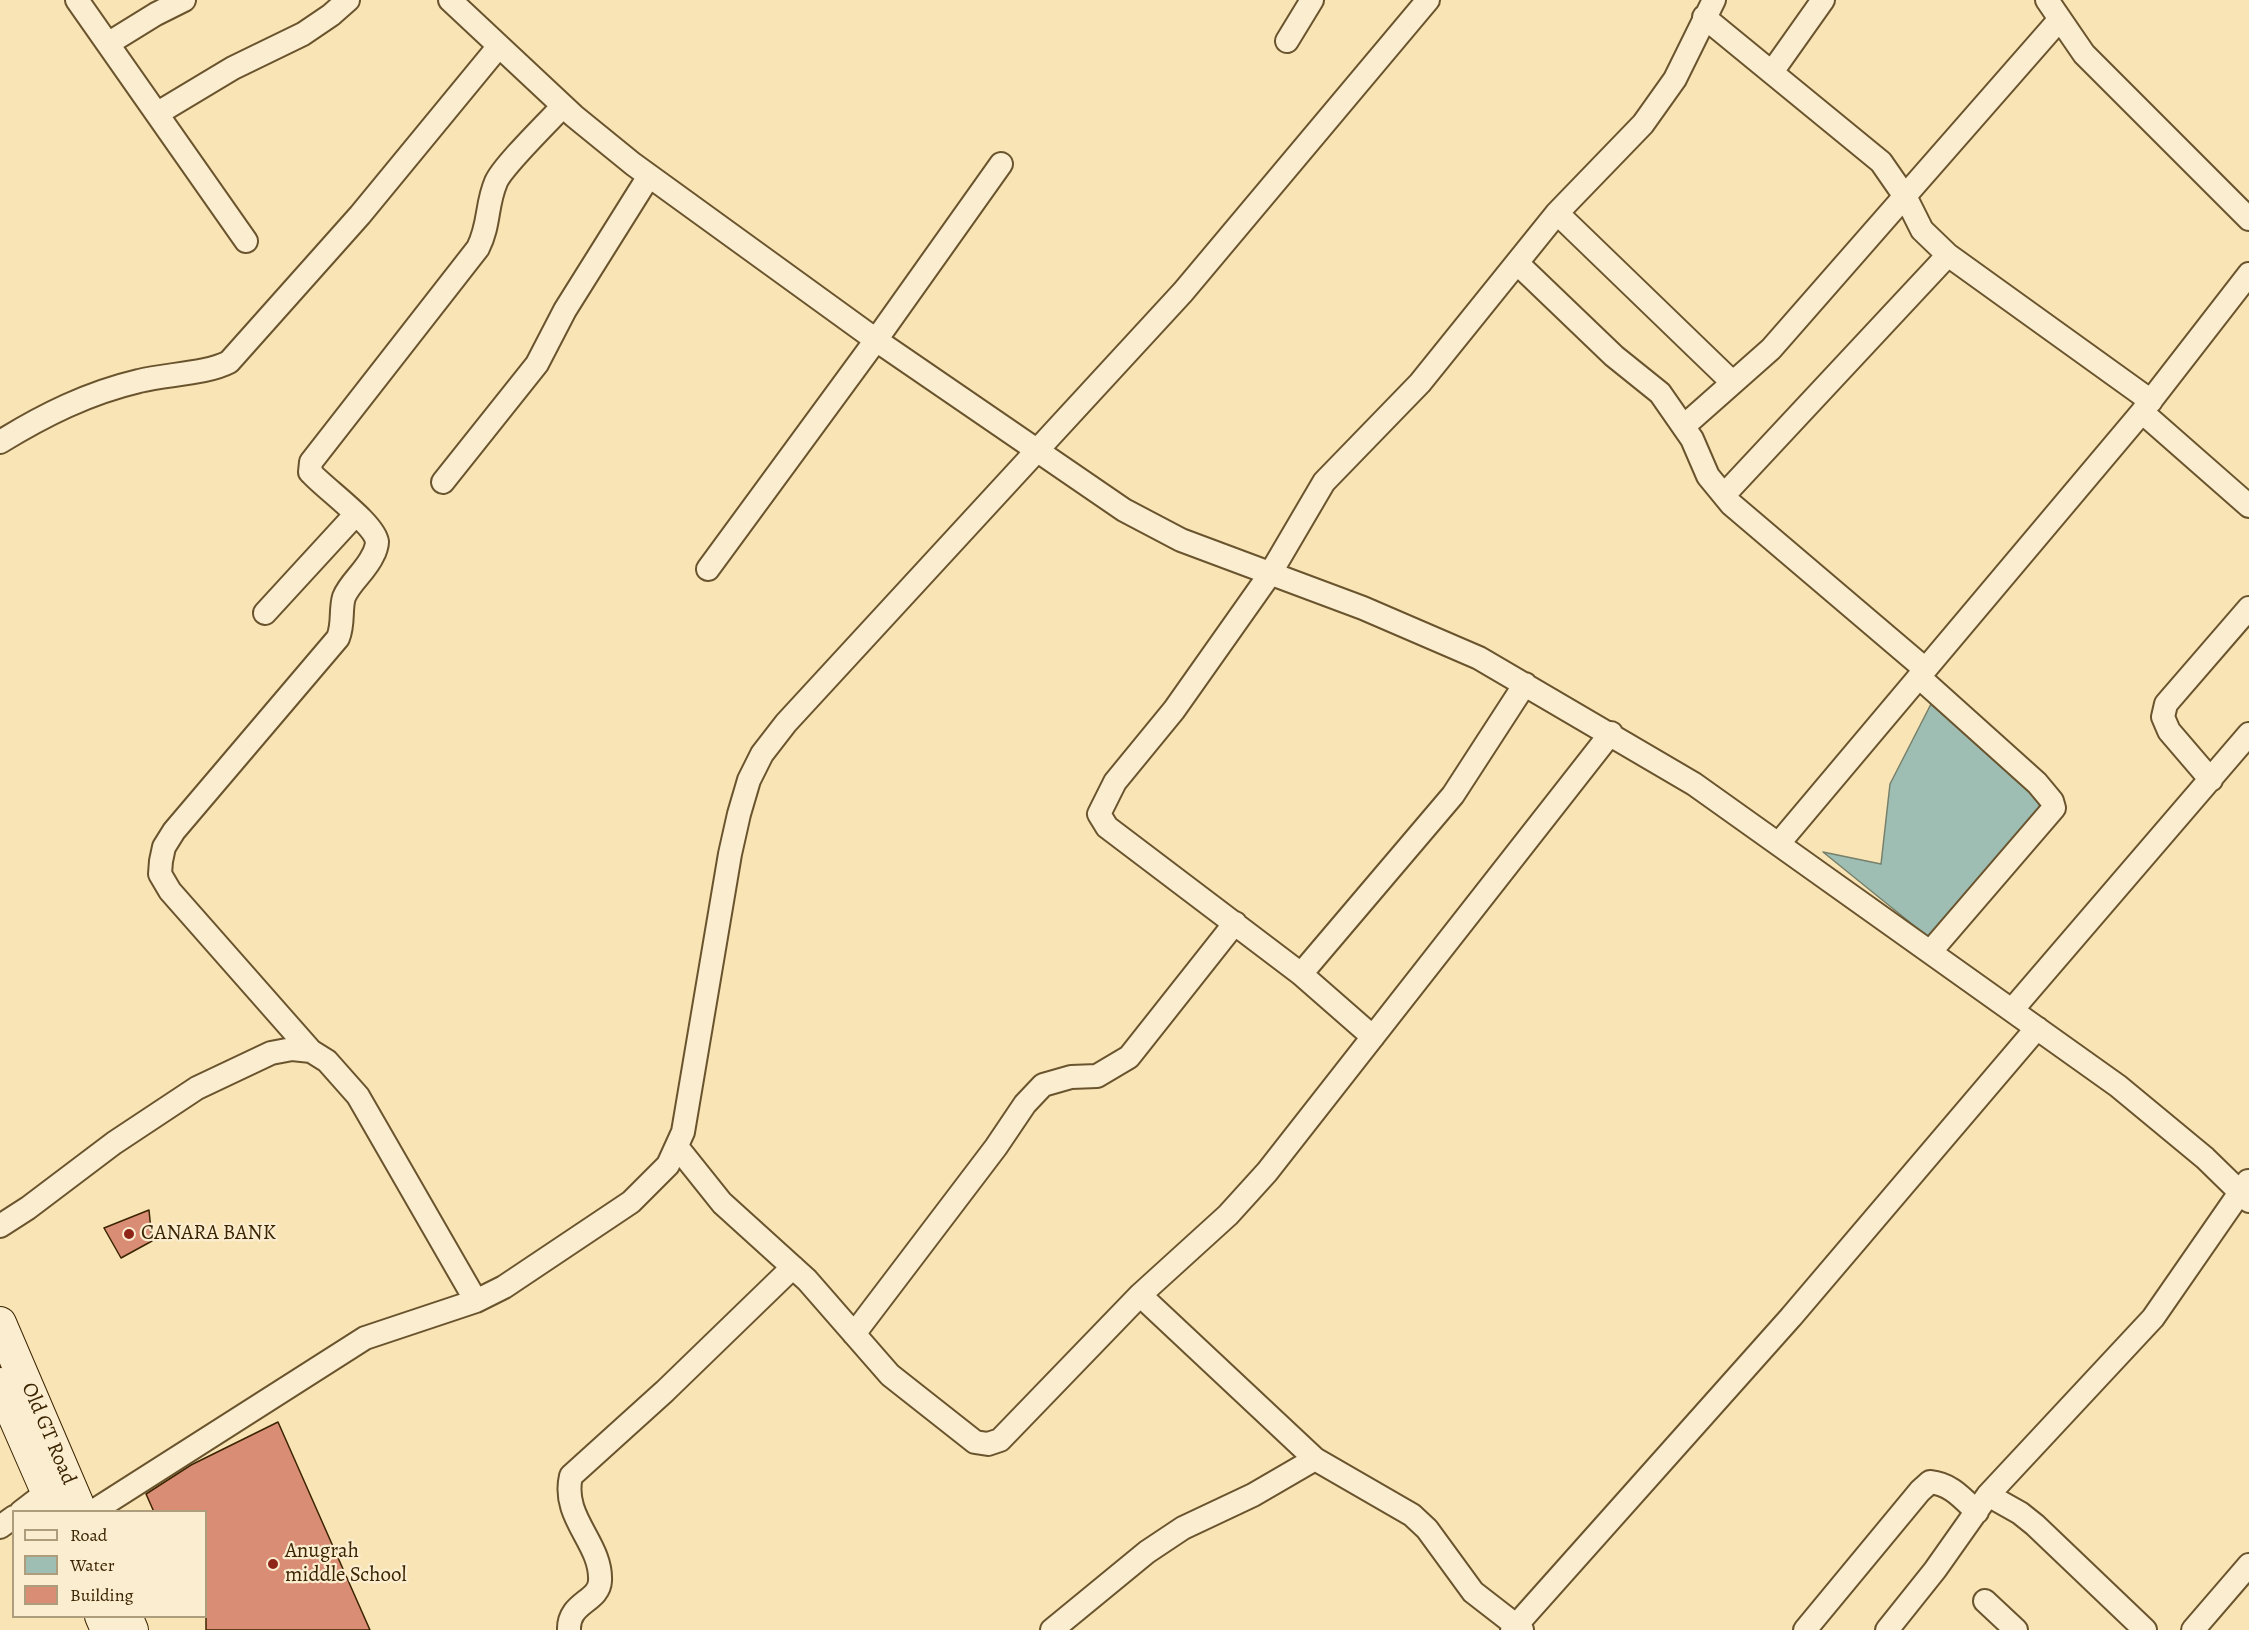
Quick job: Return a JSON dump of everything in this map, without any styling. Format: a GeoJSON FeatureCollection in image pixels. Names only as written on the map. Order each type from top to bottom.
{"type":"FeatureCollection","features":[{"type":"Feature","properties":{"kind":"main road","name":"Old GT Road"},"geometry":{"type":"LineString","coordinates":[[0,1323],[80,1510]]}},
{"type":"Feature","properties":{"kind":"main road","name":"Old GT Road"},"geometry":{"type":"LineString","coordinates":[[0,1384],[51,1502]]}},
{"type":"Feature","properties":{"kind":"street"},"geometry":{"type":"LineString","coordinates":[[77,0],[246,241]]}},
{"type":"Feature","properties":{"kind":"street"},"geometry":{"type":"LineString","coordinates":[[109,43],[184,0]]}},
{"type":"Feature","properties":{"kind":"street"},"geometry":{"type":"LineString","coordinates":[[158,113],[233,68],[303,34],[348,0]]}},
{"type":"Feature","properties":{"kind":"street"},"geometry":{"type":"LineString","coordinates":[[450,0],[598,138],[876,340],[1037,451],[1154,528],[1445,642],[1611,733],[1694,784],[1780,842],[2118,1086],[2247,1191],[2153,1318],[1983,1504],[1887,1630]]}},
{"type":"Feature","properties":{"kind":"street"},"geometry":{"type":"LineString","coordinates":[[1287,41],[1312,0]]}},
{"type":"Feature","properties":{"kind":"street"},"geometry":{"type":"LineString","coordinates":[[95,1510],[365,1338],[476,1301],[504,1287],[631,1202],[657,1178],[678,1148],[692,1087],[730,854],[750,780],[762,754],[786,723],[1183,292],[1428,0]]}},
{"type":"Feature","properties":{"kind":"street"},"geometry":{"type":"LineString","coordinates":[[1772,72],[1823,0]]}},
{"type":"Feature","properties":{"kind":"street"},"geometry":{"type":"LineString","coordinates":[[2047,0],[2084,54],[2249,219]]}},
{"type":"Feature","properties":{"kind":"street"},"geometry":{"type":"LineString","coordinates":[[1373,1037],[1301,974],[1107,827],[1099,814],[1115,782],[1174,710],[1270,574],[1324,482],[1420,382],[1557,213],[1643,124],[1675,79],[1709,8],[1772,72],[1881,162],[1906,198],[1922,230],[1948,255],[2146,406],[2249,506]]}},
{"type":"Feature","properties":{"kind":"street"},"geometry":{"type":"LineString","coordinates":[[1684,426],[1771,349],[1906,198],[1966,125],[2060,19]]}},
{"type":"Feature","properties":{"kind":"street"},"geometry":{"type":"LineString","coordinates":[[0,442],[42,417],[100,392],[169,374],[215,369],[229,362],[360,215],[499,46]]}},
{"type":"Feature","properties":{"kind":"street"},"geometry":{"type":"LineString","coordinates":[[476,1301],[358,1096],[327,1061],[311,1052],[180,904],[160,874],[160,861],[164,847],[180,823],[338,638],[344,623],[345,596],[363,574],[377,543],[371,530],[310,472],[310,462],[472,256],[487,230],[491,196],[497,179],[563,106]]}},
{"type":"Feature","properties":{"kind":"street"},"geometry":{"type":"LineString","coordinates":[[708,569],[876,340],[1001,164]]}},
{"type":"Feature","properties":{"kind":"street"},"geometry":{"type":"LineString","coordinates":[[443,482],[537,364],[565,310],[649,176]]}},
{"type":"Feature","properties":{"kind":"street"},"geometry":{"type":"LineString","coordinates":[[1557,213],[1732,382]]}},
{"type":"Feature","properties":{"kind":"street"},"geometry":{"type":"LineString","coordinates":[[1724,495],[1948,255]]}},
{"type":"Feature","properties":{"kind":"street"},"geometry":{"type":"LineString","coordinates":[[1517,263],[1614,356],[1660,393],[1684,426],[1708,476],[1724,495],[1922,673],[2037,783],[2052,801],[2055,808],[1931,951]]}},
{"type":"Feature","properties":{"kind":"street"},"geometry":{"type":"LineString","coordinates":[[1780,842],[2146,406],[2249,274]]}},
{"type":"Feature","properties":{"kind":"street"},"geometry":{"type":"LineString","coordinates":[[265,613],[355,515]]}},
{"type":"Feature","properties":{"kind":"street"},"geometry":{"type":"LineString","coordinates":[[2211,780],[2169,731],[2163,717],[2166,704],[2249,608]]}},
{"type":"Feature","properties":{"kind":"street"},"geometry":{"type":"LineString","coordinates":[[1301,974],[1448,802],[1525,684]]}},
{"type":"Feature","properties":{"kind":"street"},"geometry":{"type":"LineString","coordinates":[[678,1148],[722,1203],[793,1267],[890,1375],[937,1415],[975,1442],[988,1444],[1000,1440],[1140,1295],[1228,1215],[1259,1181],[1611,733]]}},
{"type":"Feature","properties":{"kind":"street"},"geometry":{"type":"LineString","coordinates":[[2012,1010],[2249,734]]}},
{"type":"Feature","properties":{"kind":"street"},"geometry":{"type":"LineString","coordinates":[[854,1334],[996,1148],[1025,1104],[1043,1085],[1071,1077],[1097,1076],[1129,1057],[1235,923]]}},
{"type":"Feature","properties":{"kind":"street"},"geometry":{"type":"LineString","coordinates":[[1140,1295],[1315,1459],[1412,1515],[1427,1529],[1473,1592],[1516,1628],[1752,1361],[2037,1028]]}},
{"type":"Feature","properties":{"kind":"street"},"geometry":{"type":"LineString","coordinates":[[0,1226],[28,1208],[114,1143],[197,1088],[271,1053],[292,1049],[311,1052]]}},
{"type":"Feature","properties":{"kind":"street"},"geometry":{"type":"LineString","coordinates":[[569,1630],[570,1617],[576,1608],[596,1592],[600,1583],[594,1555],[567,1492],[571,1476],[665,1391],[793,1267]]}},
{"type":"Feature","properties":{"kind":"street"},"geometry":{"type":"LineString","coordinates":[[1052,1630],[1156,1546],[1183,1528],[1253,1495],[1315,1459]]}},
{"type":"Feature","properties":{"kind":"street"},"geometry":{"type":"LineString","coordinates":[[1805,1630],[1920,1491],[1930,1482],[1941,1483],[1983,1504],[2020,1513],[2145,1630]]}},
{"type":"Feature","properties":{"kind":"street"},"geometry":{"type":"LineString","coordinates":[[27,1510],[51,1502]]}},
{"type":"Feature","properties":{"kind":"street"},"geometry":{"type":"LineString","coordinates":[[2193,1630],[2249,1565]]}},
{"type":"Feature","properties":{"kind":"street"},"geometry":{"type":"LineString","coordinates":[[1985,1600],[2016,1630]]}},
{"type":"Feature","properties":{"kind":"water"},"geometry":{"type":"Polygon","coordinates":[[[1931,704],[2038,800],[2042,818],[1937,936],[1928,937],[1823,852],[1881,864],[1890,784],[1931,704]]]}},
{"type":"Feature","properties":{"kind":"building","name":"CANARA BANK"},"geometry":{"type":"Polygon","coordinates":[[[149,1210],[152,1241],[121,1258],[104,1228],[149,1210]]]}},
{"type":"Feature","properties":{"kind":"building","name":"Anugrah middle School"},"geometry":{"type":"Polygon","coordinates":[[[278,1422],[370,1630],[206,1630],[207,1510],[153,1510],[146,1494],[191,1465],[278,1422]]]}},
{"type":"Feature","properties":{"kind":"place","name":"CANARA BANK"},"geometry":{"type":"Point","coordinates":[129,1234]}},
{"type":"Feature","properties":{"kind":"place","name":"Anugrah middle School"},"geometry":{"type":"Point","coordinates":[273,1564]}}]}
